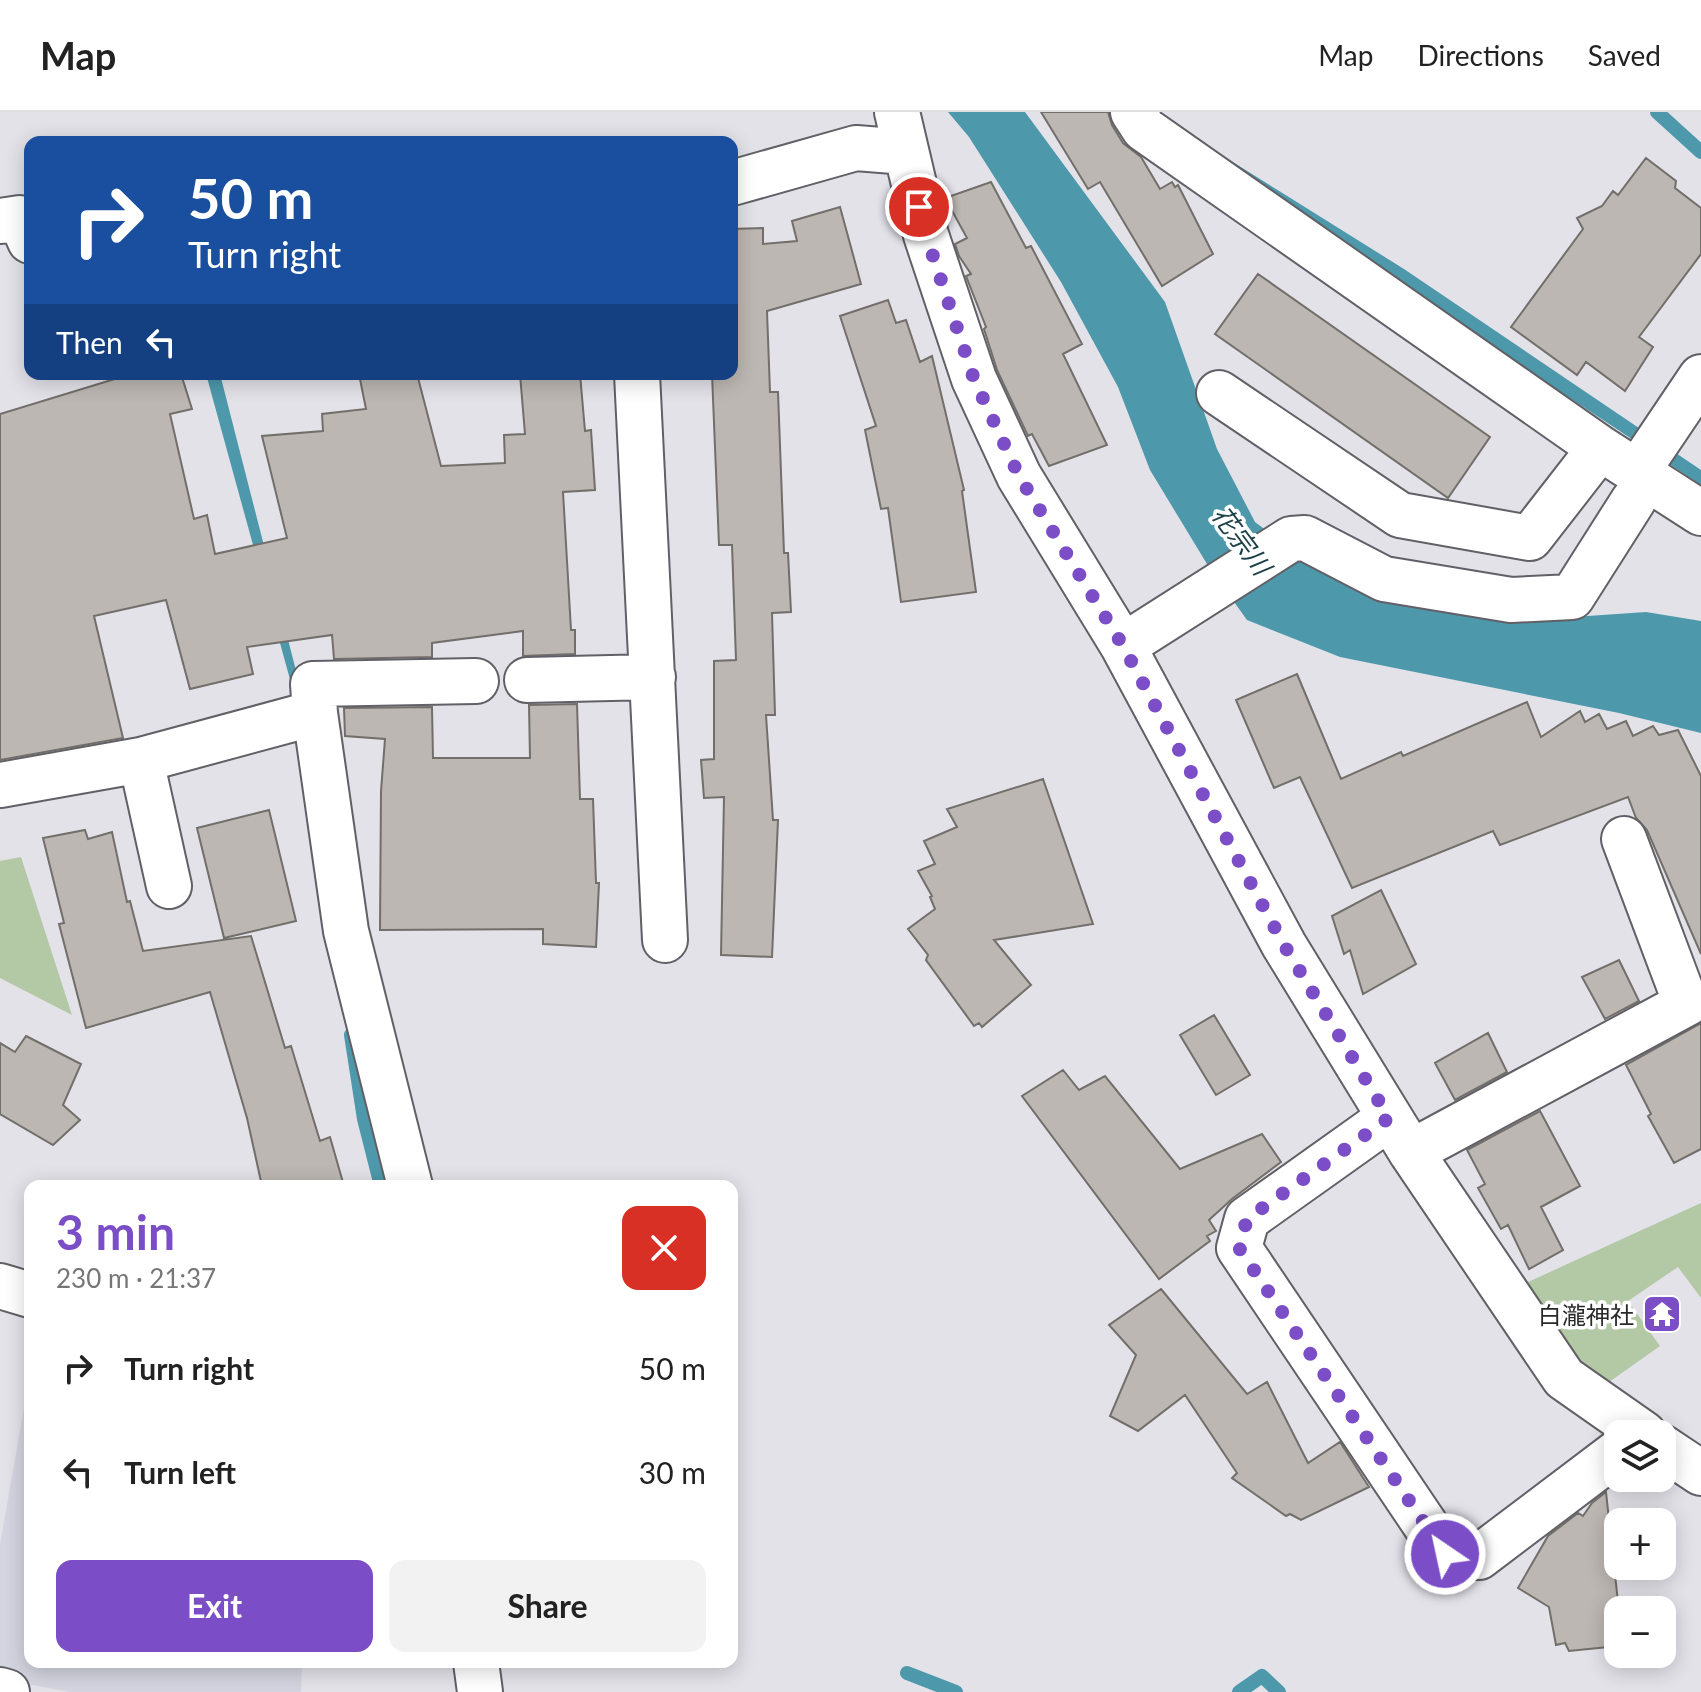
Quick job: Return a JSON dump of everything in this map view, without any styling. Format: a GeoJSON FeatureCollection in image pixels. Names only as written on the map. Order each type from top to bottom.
{"type":"FeatureCollection","features":[{"type":"Feature","properties":{"kind":"street"},"geometry":{"type":"LineString","coordinates":[[1133,112],[1144,129],[1600,448],[1635,487],[1701,513]]}},
{"type":"Feature","properties":{"kind":"street"},"geometry":{"type":"LineString","coordinates":[[738,181],[901,132],[926,235],[974,379],[1019,476],[1123,646],[1284,945],[1400,1135],[1564,1378],[1623,1420]]}},
{"type":"Feature","properties":{"kind":"street"},"geometry":{"type":"LineString","coordinates":[[0,221],[20,218],[24,227]]}},
{"type":"Feature","properties":{"kind":"street"},"geometry":{"type":"LineString","coordinates":[[1123,646],[1291,539],[1305,538],[1384,579],[1511,600],[1572,597],[1701,377]]}},
{"type":"Feature","properties":{"kind":"street"},"geometry":{"type":"LineString","coordinates":[[637,380],[665,940]]}},
{"type":"Feature","properties":{"kind":"street"},"geometry":{"type":"LineString","coordinates":[[1219,393],[1400,515],[1530,538],[1600,448]]}},
{"type":"Feature","properties":{"kind":"street"},"geometry":{"type":"LineString","coordinates":[[527,680],[653,677]]}},
{"type":"Feature","properties":{"kind":"street"},"geometry":{"type":"LineString","coordinates":[[408,1180],[346,931],[313,684],[476,681]]}},
{"type":"Feature","properties":{"kind":"street"},"geometry":{"type":"LineString","coordinates":[[0,785],[141,760],[315,713]]}},
{"type":"Feature","properties":{"kind":"street"},"geometry":{"type":"LineString","coordinates":[[141,760],[169,886]]}},
{"type":"Feature","properties":{"kind":"street"},"geometry":{"type":"LineString","coordinates":[[1604,1463],[1479,1557],[1445,1554],[1239,1248],[1247,1219],[1400,1135],[1686,1004],[1624,839]]}},
{"type":"Feature","properties":{"kind":"street"},"geometry":{"type":"LineString","coordinates":[[0,1286],[24,1293]]}},
{"type":"Feature","properties":{"kind":"street"},"geometry":{"type":"LineString","coordinates":[[1676,1456],[1701,1473]]}},
{"type":"Feature","properties":{"kind":"street"},"geometry":{"type":"LineString","coordinates":[[477,1668],[480,1692]]}},
{"type":"Feature","properties":{"kind":"street"},"geometry":{"type":"LineString","coordinates":[[0,1690],[7,1692]]}},
{"type":"Feature","properties":{"kind":"shaded area"},"geometry":{"type":"Polygon","coordinates":[[[24,1407],[24,1668],[302,1668],[301,1692],[70,1692],[0,1679],[0,1545],[24,1407]]]}},
{"type":"Feature","properties":{"kind":"green space"},"geometry":{"type":"Polygon","coordinates":[[[21,857],[72,1015],[0,978],[0,861],[21,857]]]}},
{"type":"Feature","properties":{"kind":"green space"},"geometry":{"type":"Polygon","coordinates":[[[1701,1203],[1701,1298],[1678,1267],[1628,1301],[1660,1346],[1609,1382],[1576,1359],[1528,1282],[1701,1203]]]}},
{"type":"Feature","properties":{"kind":"water","name":"花宗川"},"geometry":{"type":"Polygon","coordinates":[[[948,112],[1025,112],[1165,302],[1217,449],[1255,522],[1302,557],[1573,617],[1646,612],[1701,621],[1701,733],[1619,713],[1340,657],[1247,620],[1207,564],[1150,470],[1118,387],[1061,282],[969,137],[948,112]]]}},
{"type":"Feature","properties":{"kind":"water"},"geometry":{"type":"Polygon","coordinates":[[[1150,112],[1162,112],[1167,121],[1404,269],[1701,470],[1701,485],[1454,321],[1150,112]]]}},
{"type":"Feature","properties":{"kind":"water"},"geometry":{"type":"Polygon","coordinates":[[[208,380],[222,380],[302,694],[294,694],[208,380]]]}},
{"type":"Feature","properties":{"kind":"building"},"geometry":{"type":"Polygon","coordinates":[[[1041,112],[1108,112],[1123,143],[1141,157],[1160,189],[1172,182],[1175,187],[1178,185],[1213,254],[1162,286],[1100,182],[1088,189],[1041,112]]]}},
{"type":"Feature","properties":{"kind":"building"},"geometry":{"type":"Polygon","coordinates":[[[1646,158],[1676,181],[1675,188],[1701,208],[1701,254],[1639,337],[1653,347],[1625,391],[1586,362],[1577,375],[1511,327],[1583,229],[1577,218],[1602,206],[1613,191],[1618,195],[1646,158]]]}},
{"type":"Feature","properties":{"kind":"building"},"geometry":{"type":"Polygon","coordinates":[[[991,182],[1026,248],[1031,246],[1082,344],[1063,354],[1107,445],[1049,466],[1032,434],[1028,436],[997,370],[984,329],[986,327],[966,276],[971,274],[955,244],[967,238],[945,198],[991,182]]]}},
{"type":"Feature","properties":{"kind":"building"},"geometry":{"type":"Polygon","coordinates":[[[840,207],[861,284],[767,311],[770,392],[778,392],[784,553],[788,553],[791,612],[772,613],[775,715],[766,715],[773,820],[778,820],[772,957],[721,955],[724,797],[704,798],[701,760],[714,759],[714,661],[736,660],[732,545],[719,545],[712,380],[738,380],[738,229],[763,228],[763,244],[797,241],[792,221],[840,207]]]}},
{"type":"Feature","properties":{"kind":"building"},"geometry":{"type":"Polygon","coordinates":[[[1258,274],[1490,437],[1448,498],[1215,334],[1258,274]]]}},
{"type":"Feature","properties":{"kind":"building"},"geometry":{"type":"Polygon","coordinates":[[[888,300],[896,323],[906,320],[920,362],[932,356],[964,490],[976,592],[901,602],[888,508],[881,509],[865,430],[876,426],[840,316],[888,300]]]}},
{"type":"Feature","properties":{"kind":"building"},"geometry":{"type":"Polygon","coordinates":[[[111,380],[183,380],[192,409],[170,414],[194,519],[207,515],[215,554],[287,538],[262,436],[323,431],[322,414],[366,409],[360,380],[419,380],[441,466],[505,463],[504,435],[525,434],[520,380],[581,380],[585,431],[591,430],[595,490],[563,492],[575,654],[523,656],[523,631],[432,643],[432,657],[334,659],[332,635],[247,647],[253,674],[190,689],[166,600],[94,616],[123,738],[0,760],[0,414],[111,380]]]}},
{"type":"Feature","properties":{"kind":"building"},"geometry":{"type":"Polygon","coordinates":[[[1297,674],[1341,779],[1401,752],[1403,756],[1527,702],[1541,737],[1580,711],[1585,722],[1599,714],[1607,729],[1626,721],[1633,736],[1653,726],[1659,735],[1678,730],[1701,776],[1701,954],[1647,830],[1636,818],[1628,797],[1500,845],[1493,831],[1352,888],[1300,777],[1274,788],[1236,700],[1297,674]]]}},
{"type":"Feature","properties":{"kind":"building"},"geometry":{"type":"Polygon","coordinates":[[[577,704],[580,799],[593,799],[596,883],[599,883],[596,947],[543,944],[543,929],[380,930],[381,791],[385,739],[345,736],[344,708],[432,707],[433,758],[530,758],[529,705],[577,704]]]}},
{"type":"Feature","properties":{"kind":"building"},"geometry":{"type":"Polygon","coordinates":[[[1043,779],[1093,924],[994,940],[1031,985],[982,1027],[979,1023],[974,1026],[926,960],[928,955],[908,929],[935,909],[932,896],[918,871],[935,864],[924,841],[957,827],[947,809],[1043,779]]]}},
{"type":"Feature","properties":{"kind":"building"},"geometry":{"type":"Polygon","coordinates":[[[269,810],[296,921],[224,938],[197,828],[269,810]]]}},
{"type":"Feature","properties":{"kind":"building"},"geometry":{"type":"Polygon","coordinates":[[[85,830],[88,839],[112,832],[127,902],[130,901],[143,951],[251,936],[285,1048],[291,1046],[320,1141],[330,1137],[342,1180],[261,1180],[247,1118],[210,992],[86,1028],[59,924],[64,923],[43,838],[85,830]]]}},
{"type":"Feature","properties":{"kind":"building"},"geometry":{"type":"Polygon","coordinates":[[[1381,890],[1416,964],[1363,994],[1350,950],[1344,954],[1332,916],[1381,890]]]}},
{"type":"Feature","properties":{"kind":"building"},"geometry":{"type":"Polygon","coordinates":[[[1619,960],[1639,1001],[1605,1019],[1582,977],[1619,960]]]}},
{"type":"Feature","properties":{"kind":"building"},"geometry":{"type":"Polygon","coordinates":[[[1214,1015],[1250,1075],[1216,1095],[1180,1035],[1214,1015]]]}},
{"type":"Feature","properties":{"kind":"building"},"geometry":{"type":"Polygon","coordinates":[[[1701,1023],[1701,1149],[1674,1163],[1648,1116],[1651,1114],[1626,1065],[1701,1023]]]}},
{"type":"Feature","properties":{"kind":"building"},"geometry":{"type":"Polygon","coordinates":[[[1488,1033],[1507,1072],[1455,1100],[1435,1063],[1488,1033]]]}},
{"type":"Feature","properties":{"kind":"building"},"geometry":{"type":"Polygon","coordinates":[[[26,1036],[81,1064],[63,1105],[80,1120],[53,1145],[0,1114],[0,1043],[15,1052],[26,1036]]]}},
{"type":"Feature","properties":{"kind":"building"},"geometry":{"type":"Polygon","coordinates":[[[1063,1070],[1079,1090],[1105,1076],[1180,1169],[1262,1134],[1281,1162],[1209,1220],[1216,1231],[1207,1236],[1210,1241],[1159,1279],[1022,1096],[1063,1070]]]}},
{"type":"Feature","properties":{"kind":"building"},"geometry":{"type":"Polygon","coordinates":[[[1540,1111],[1580,1186],[1541,1207],[1563,1250],[1529,1269],[1508,1225],[1501,1229],[1478,1188],[1485,1184],[1467,1150],[1540,1111]]]}},
{"type":"Feature","properties":{"kind":"building"},"geometry":{"type":"Polygon","coordinates":[[[1161,1289],[1247,1394],[1267,1382],[1308,1463],[1340,1442],[1369,1487],[1301,1520],[1290,1514],[1286,1516],[1232,1478],[1237,1473],[1185,1395],[1138,1431],[1110,1416],[1136,1355],[1109,1325],[1161,1289]]]}},
{"type":"Feature","properties":{"kind":"building"},"geometry":{"type":"Polygon","coordinates":[[[1606,1492],[1604,1580],[1616,1580],[1617,1596],[1604,1596],[1604,1647],[1569,1651],[1565,1643],[1556,1645],[1549,1607],[1518,1588],[1548,1536],[1578,1513],[1583,1516],[1592,1503],[1606,1492]]]}},
{"type":"Feature","properties":{"kind":"waterway"},"geometry":{"type":"LineString","coordinates":[[1657,112],[1701,152]]}},
{"type":"Feature","properties":{"kind":"waterway"},"geometry":{"type":"LineString","coordinates":[[351,1035],[364,1119],[379,1180]]}},
{"type":"Feature","properties":{"kind":"waterway"},"geometry":{"type":"LineString","coordinates":[[907,1673],[956,1692]]}},
{"type":"Feature","properties":{"kind":"waterway"},"geometry":{"type":"LineString","coordinates":[[1239,1692],[1262,1676],[1279,1692]]}},
{"type":"Feature","properties":{"kind":"place","name":"白瀧神社"},"geometry":{"type":"Point","coordinates":[1662,1314]}},
{"type":"Feature","properties":{"kind":"route"},"geometry":{"type":"LineString","coordinates":[[919,207],[974,379],[1019,476],[1123,646],[1284,945],[1389,1118],[1247,1219],[1239,1248],[1445,1554]]}}]}
